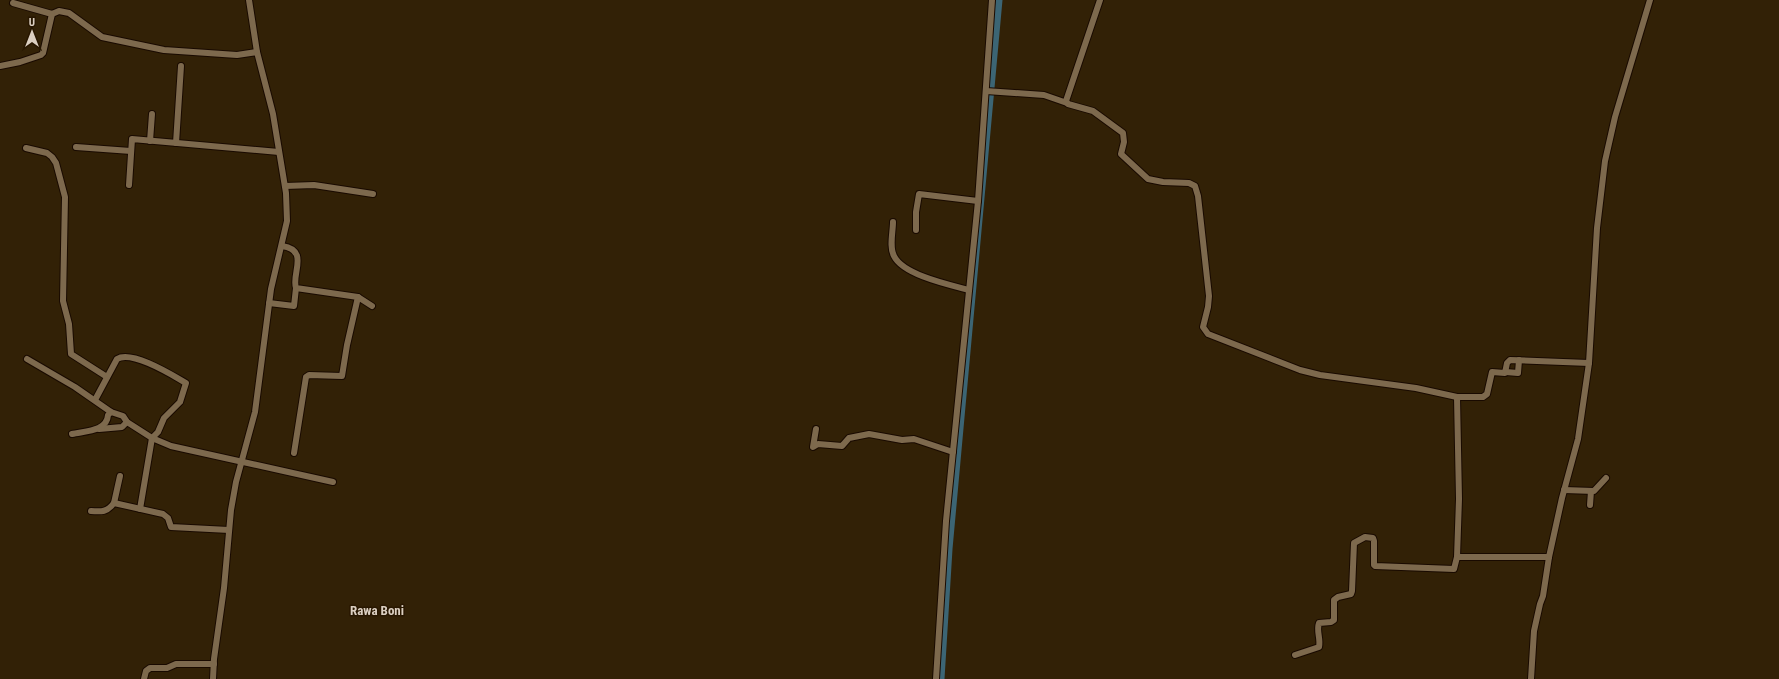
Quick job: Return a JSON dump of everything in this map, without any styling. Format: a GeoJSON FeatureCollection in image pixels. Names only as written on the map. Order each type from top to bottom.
{"type":"FeatureCollection","features":[{"type":"Feature","properties":{"kind":"street"},"geometry":{"type":"LineString","coordinates":[[213,679],[236,482],[255,412],[269,303],[277,260],[282,246],[287,221],[285,186],[278,152],[273,114],[257,52],[249,0]]}},
{"type":"Feature","properties":{"kind":"street"},"geometry":{"type":"LineString","coordinates":[[936,679],[946,521],[978,201],[987,91],[992,0]]}},
{"type":"Feature","properties":{"kind":"street"},"geometry":{"type":"LineString","coordinates":[[1067,103],[1068,94],[1100,0]]}},
{"type":"Feature","properties":{"kind":"street"},"geometry":{"type":"LineString","coordinates":[[1531,679],[1534,631],[1543,596],[1549,557],[1564,490],[1578,439],[1589,363],[1598,228],[1605,161],[1615,117],[1650,0]]}},
{"type":"Feature","properties":{"kind":"street"},"geometry":{"type":"LineString","coordinates":[[13,3],[52,14],[59,11],[70,13],[102,37],[164,50],[237,55],[257,52]]}},
{"type":"Feature","properties":{"kind":"street"},"geometry":{"type":"LineString","coordinates":[[0,66],[41,55],[44,50],[52,14]]}},
{"type":"Feature","properties":{"kind":"street"},"geometry":{"type":"LineString","coordinates":[[176,143],[181,66]]}},
{"type":"Feature","properties":{"kind":"street"},"geometry":{"type":"LineString","coordinates":[[987,91],[1044,95],[1054,100],[1093,111],[1123,134],[1124,142],[1121,154],[1148,179],[1163,182],[1189,183],[1195,186],[1198,196],[1203,252],[1208,277],[1209,303],[1203,327],[1208,334],[1300,370],[1320,375],[1416,388],[1457,397],[1484,397],[1487,394],[1492,372],[1518,372],[1519,360]]}},
{"type":"Feature","properties":{"kind":"street"},"geometry":{"type":"LineString","coordinates":[[150,141],[152,114]]}},
{"type":"Feature","properties":{"kind":"street"},"geometry":{"type":"LineString","coordinates":[[129,184],[132,139],[278,152]]}},
{"type":"Feature","properties":{"kind":"street"},"geometry":{"type":"LineString","coordinates":[[76,147],[131,151]]}},
{"type":"Feature","properties":{"kind":"street"},"geometry":{"type":"LineString","coordinates":[[26,148],[47,153],[52,157],[56,163],[65,197],[63,301],[70,324],[71,354],[107,377]]}},
{"type":"Feature","properties":{"kind":"street"},"geometry":{"type":"LineString","coordinates":[[285,186],[314,185],[373,194]]}},
{"type":"Feature","properties":{"kind":"street"},"geometry":{"type":"LineString","coordinates":[[916,230],[919,194],[978,201]]}},
{"type":"Feature","properties":{"kind":"street"},"geometry":{"type":"LineString","coordinates":[[893,222],[893,255],[899,263],[907,270],[952,286],[969,290]]}},
{"type":"Feature","properties":{"kind":"street"},"geometry":{"type":"LineString","coordinates":[[269,303],[294,306],[298,260],[290,247],[282,246]]}},
{"type":"Feature","properties":{"kind":"street"},"geometry":{"type":"LineString","coordinates":[[296,288],[358,297],[372,306]]}},
{"type":"Feature","properties":{"kind":"street"},"geometry":{"type":"LineString","coordinates":[[294,453],[306,377],[309,375],[342,376],[347,345],[358,297]]}},
{"type":"Feature","properties":{"kind":"street"},"geometry":{"type":"LineString","coordinates":[[95,400],[117,359],[125,357],[146,362],[186,382],[180,402],[164,418],[158,432],[152,438],[140,509]]}},
{"type":"Feature","properties":{"kind":"street"},"geometry":{"type":"LineString","coordinates":[[27,359],[95,400],[111,412],[123,416],[127,422],[152,438],[171,446],[241,463],[333,482]]}},
{"type":"Feature","properties":{"kind":"street"},"geometry":{"type":"LineString","coordinates":[[1506,372],[1508,361],[1519,360],[1589,363]]}},
{"type":"Feature","properties":{"kind":"street"},"geometry":{"type":"LineString","coordinates":[[1296,655],[1319,647],[1319,624],[1334,620],[1334,600],[1338,597],[1350,594],[1352,591],[1354,543],[1365,537],[1373,538],[1375,566],[1454,569],[1457,557],[1457,397]]}},
{"type":"Feature","properties":{"kind":"street"},"geometry":{"type":"LineString","coordinates":[[98,429],[108,419],[108,415],[111,412]]}},
{"type":"Feature","properties":{"kind":"street"},"geometry":{"type":"LineString","coordinates":[[72,434],[98,429],[122,427],[127,422]]}},
{"type":"Feature","properties":{"kind":"street"},"geometry":{"type":"LineString","coordinates":[[816,429],[813,447],[818,444],[842,446],[849,438],[869,434],[902,440],[914,439],[953,452]]}},
{"type":"Feature","properties":{"kind":"street"},"geometry":{"type":"LineString","coordinates":[[91,511],[104,512],[110,508],[114,503],[120,476]]}},
{"type":"Feature","properties":{"kind":"street"},"geometry":{"type":"LineString","coordinates":[[1564,490],[1591,491],[1598,489],[1603,480],[1606,478]]}},
{"type":"Feature","properties":{"kind":"street"},"geometry":{"type":"LineString","coordinates":[[1590,505],[1591,491]]}},
{"type":"Feature","properties":{"kind":"street"},"geometry":{"type":"LineString","coordinates":[[114,503],[164,514],[168,518],[171,527],[230,530]]}},
{"type":"Feature","properties":{"kind":"street"},"geometry":{"type":"LineString","coordinates":[[1457,557],[1549,557]]}},
{"type":"Feature","properties":{"kind":"street"},"geometry":{"type":"LineString","coordinates":[[144,679],[146,671],[150,668],[167,668],[176,664],[187,663],[214,664]]}},
{"type":"Feature","properties":{"kind":"waterway"},"geometry":{"type":"LineString","coordinates":[[941,679],[949,549],[999,0]]}},
{"type":"Feature","properties":{"kind":"district","name":"Rawa Boni"},"geometry":{"type":"Point","coordinates":[377,610]}}]}
